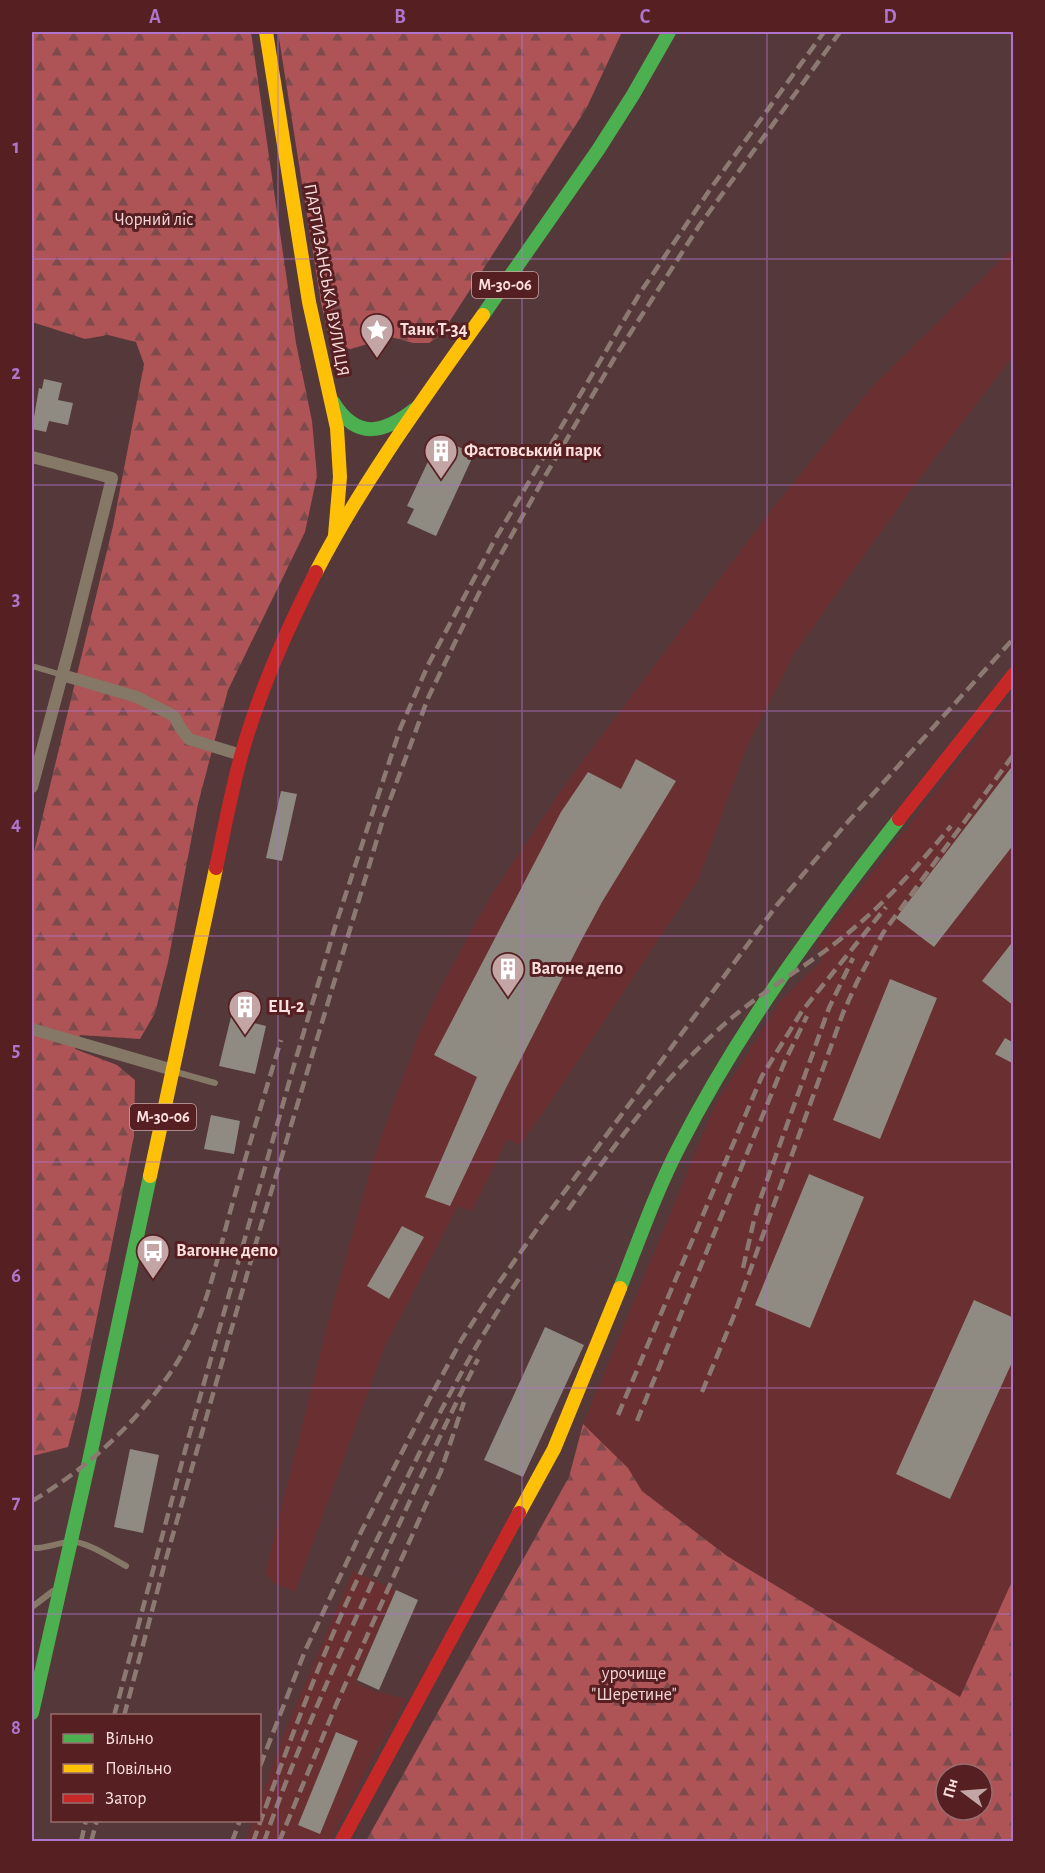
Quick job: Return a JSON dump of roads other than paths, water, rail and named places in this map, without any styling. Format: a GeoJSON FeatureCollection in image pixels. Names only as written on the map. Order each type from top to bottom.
{"type":"FeatureCollection","features":[{"type":"Feature","properties":{"kind":"street","name":"ПАРТИЗАНСЬКА ВУЛИЦЯ"},"geometry":{"type":"LineString","coordinates":[[266,32],[309,302],[339,448],[339,506],[335,535]]}},
{"type":"Feature","properties":{"kind":"street","name":"М-30-06"},"geometry":{"type":"LineString","coordinates":[[32,1713],[242,755],[270,669],[289,625],[335,535],[363,489],[598,150],[669,32]]}},
{"type":"Feature","properties":{"kind":"street"},"geometry":{"type":"LineString","coordinates":[[329,394],[338,412],[360,428],[376,430],[390,426],[419,407]]}},
{"type":"Feature","properties":{"kind":"street"},"geometry":{"type":"LineString","coordinates":[[32,457],[111,478],[32,787]]}},
{"type":"Feature","properties":{"kind":"street"},"geometry":{"type":"LineString","coordinates":[[341,1842],[554,1449],[577,1398],[659,1190],[687,1131],[722,1069],[813,931],[1014,674]]}},
{"type":"Feature","properties":{"kind":"street"},"geometry":{"type":"LineString","coordinates":[[62,675],[137,698],[174,716],[189,738],[242,755]]}},
{"type":"Feature","properties":{"kind":"street"},"geometry":{"type":"LineString","coordinates":[[32,1029],[173,1070]]}},
{"type":"Feature","properties":{"kind":"lane"},"geometry":{"type":"LineString","coordinates":[[32,666],[62,675]]}},
{"type":"Feature","properties":{"kind":"lane"},"geometry":{"type":"LineString","coordinates":[[173,1070],[215,1083]]}},
{"type":"Feature","properties":{"kind":"lane"},"geometry":{"type":"LineString","coordinates":[[32,1548],[44,1549],[71,1541],[88,1546],[126,1566]]}},
{"type":"Feature","properties":{"kind":"lane"},"geometry":{"type":"LineString","coordinates":[[32,1607],[61,1585]]}},
{"type":"Feature","properties":{"kind":"railway"},"geometry":{"type":"LineString","coordinates":[[115,1714],[189,1436],[294,1065],[335,927],[400,729],[429,663],[493,543],[640,293],[711,188],[824,32]]}},
{"type":"Feature","properties":{"kind":"railway"},"geometry":{"type":"LineString","coordinates":[[125,1714],[164,1566],[260,1229],[384,816],[428,698],[479,593],[615,357],[699,226],[840,32]]}},
{"type":"Feature","properties":{"kind":"railway"},"geometry":{"type":"LineString","coordinates":[[261,1763],[305,1651],[361,1532],[433,1392],[462,1339],[491,1294],[777,905],[845,825],[1014,638]]}},
{"type":"Feature","properties":{"kind":"railway"},"geometry":{"type":"LineString","coordinates":[[702,1392],[733,1318],[843,1013],[857,982],[883,933],[1014,754]]}},
{"type":"Feature","properties":{"kind":"railway"},"geometry":{"type":"LineString","coordinates":[[568,1210],[639,1115],[697,1049],[735,1015],[821,954],[867,916],[905,879],[951,826]]}},
{"type":"Feature","properties":{"kind":"railway"},"geometry":{"type":"LineString","coordinates":[[618,1415],[762,1076],[802,1011],[886,907]]}},
{"type":"Feature","properties":{"kind":"railway"},"geometry":{"type":"LineString","coordinates":[[743,1268],[761,1197],[829,1008],[853,958]]}},
{"type":"Feature","properties":{"kind":"railway"},"geometry":{"type":"LineString","coordinates":[[637,1421],[785,1061],[807,1016]]}},
{"type":"Feature","properties":{"kind":"railway"},"geometry":{"type":"LineString","coordinates":[[32,1501],[74,1473],[113,1440],[148,1402],[178,1361],[205,1302],[281,1040]]}},
{"type":"Feature","properties":{"kind":"railway"},"geometry":{"type":"LineString","coordinates":[[261,1820],[307,1698],[357,1581],[458,1378],[488,1326],[521,1276]]}},
{"type":"Feature","properties":{"kind":"railway"},"geometry":{"type":"LineString","coordinates":[[264,1842],[291,1769],[336,1662],[430,1457],[478,1359]]}},
{"type":"Feature","properties":{"kind":"railway"},"geometry":{"type":"LineString","coordinates":[[279,1842],[336,1705],[441,1471],[464,1402]]}},
{"type":"Feature","properties":{"kind":"railway"},"geometry":{"type":"LineString","coordinates":[[81,1842],[86,1822]]}},
{"type":"Feature","properties":{"kind":"railway"},"geometry":{"type":"LineString","coordinates":[[91,1842],[96,1822]]}},
{"type":"Feature","properties":{"kind":"railway"},"geometry":{"type":"LineString","coordinates":[[232,1842],[239,1822]]}},
{"type":"Feature","properties":{"kind":"railway"},"geometry":{"type":"LineString","coordinates":[[253,1842],[260,1822]]}},
{"type":"Feature","properties":{"kind":"place","name":"Танк Т-34"},"geometry":{"type":"Point","coordinates":[377,359]}},
{"type":"Feature","properties":{"kind":"place","name":"Фастовський парк"},"geometry":{"type":"Point","coordinates":[441,480]}},
{"type":"Feature","properties":{"kind":"place","name":"Вагоне депо"},"geometry":{"type":"Point","coordinates":[508,998]}},
{"type":"Feature","properties":{"kind":"place","name":"ЕЦ-2"},"geometry":{"type":"Point","coordinates":[245,1036]}},
{"type":"Feature","properties":{"kind":"place","name":"Вагонне депо"},"geometry":{"type":"Point","coordinates":[153,1280]}},
{"type":"Feature","properties":{"kind":"park label","name":"Чорний ліс"},"geometry":{"type":"Point","coordinates":[154,220]}},
{"type":"Feature","properties":{"kind":"park label","name":"урочище \"Шеретине\""},"geometry":{"type":"Point","coordinates":[634,1684]}}]}
